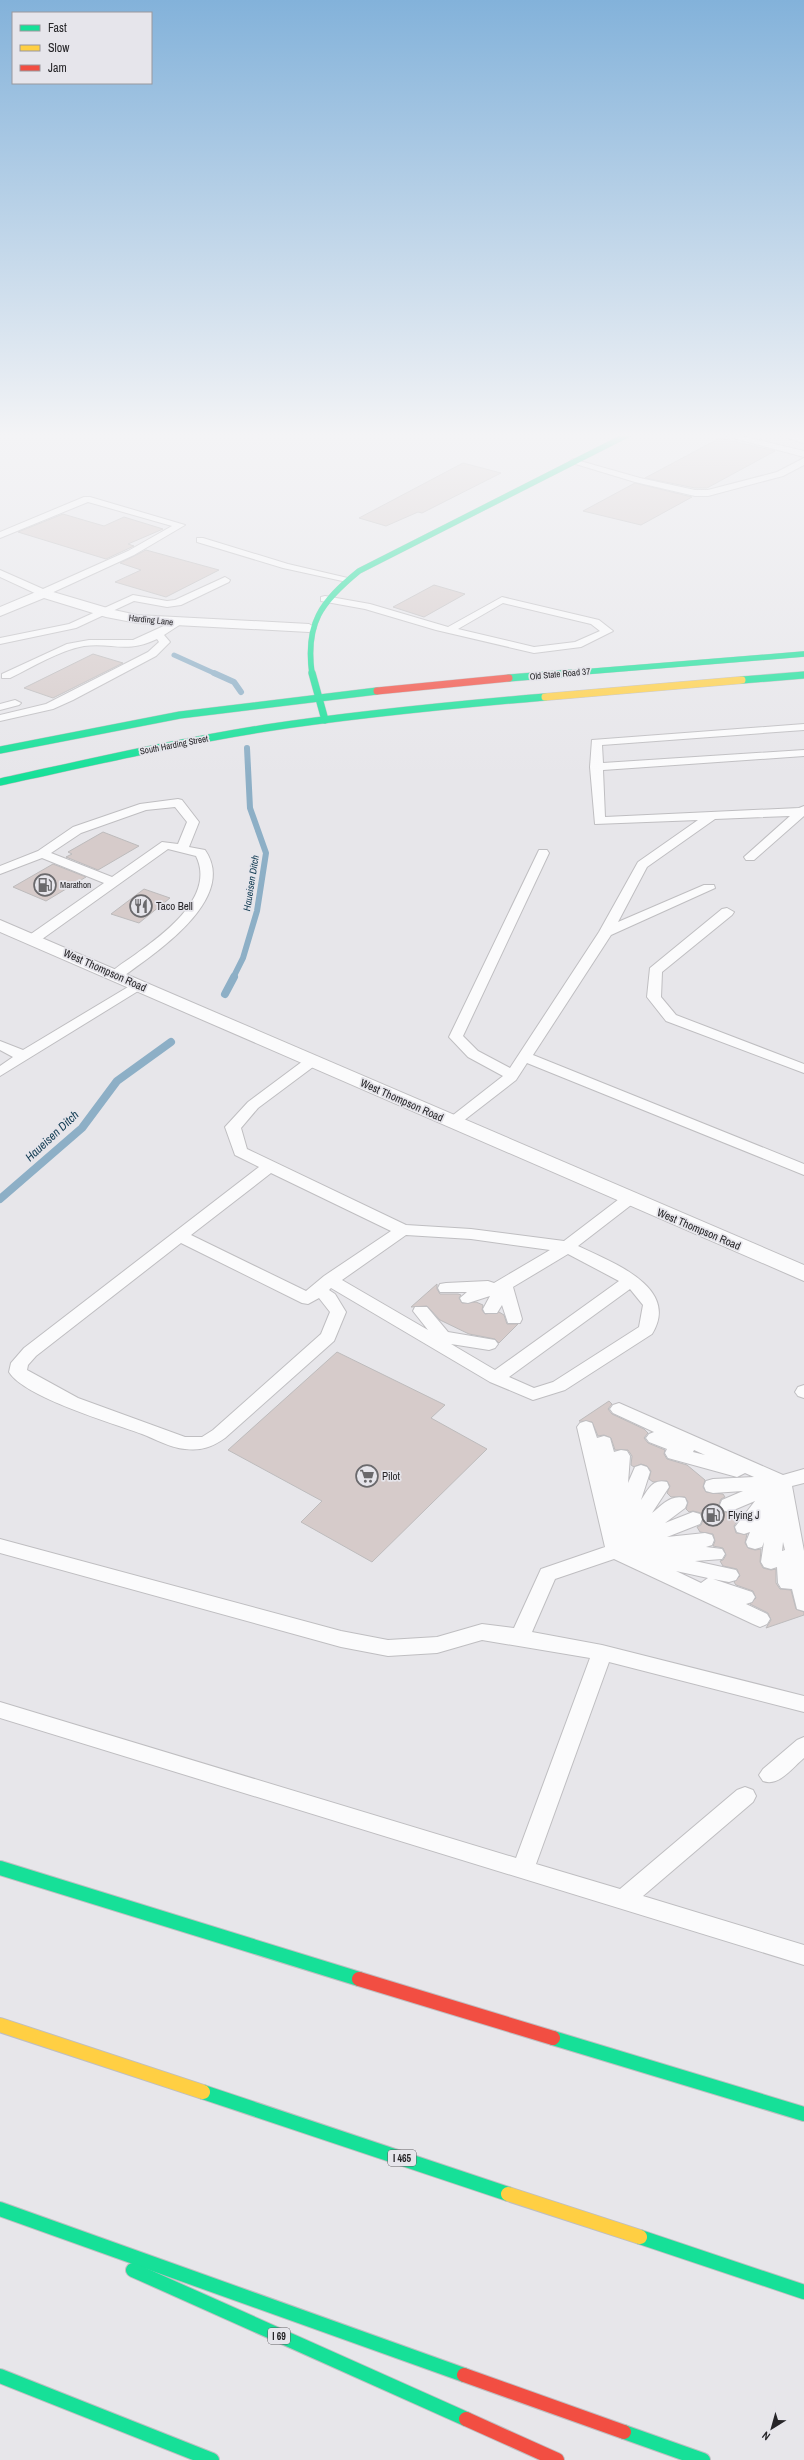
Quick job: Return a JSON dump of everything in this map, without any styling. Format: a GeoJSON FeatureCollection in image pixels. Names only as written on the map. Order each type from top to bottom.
{"type":"FeatureCollection","features":[{"type":"Feature","properties":{"kind":"main road"},"geometry":{"type":"LineString","coordinates":[[325,720],[317,698],[307,648],[309,628],[314,615],[325,599],[347,579],[407,548]]}},
{"type":"Feature","properties":{"kind":"main road","name":"Old State Road 37"},"geometry":{"type":"LineString","coordinates":[[317,698],[464,682],[804,654]]}},
{"type":"Feature","properties":{"kind":"main road","name":"Old State Road 37"},"geometry":{"type":"LineString","coordinates":[[325,720],[464,704],[804,675]]}},
{"type":"Feature","properties":{"kind":"main road"},"geometry":{"type":"LineString","coordinates":[[0,750],[99,729],[180,715],[317,698]]}},
{"type":"Feature","properties":{"kind":"main road","name":"South Harding Street"},"geometry":{"type":"LineString","coordinates":[[0,782],[199,740],[325,720]]}},
{"type":"Feature","properties":{"kind":"main road"},"geometry":{"type":"LineString","coordinates":[[0,1868],[272,1953],[804,2114]]}},
{"type":"Feature","properties":{"kind":"main road","name":"I 465"},"geometry":{"type":"LineString","coordinates":[[0,2025],[804,2292]]}},
{"type":"Feature","properties":{"kind":"main road"},"geometry":{"type":"LineString","coordinates":[[0,2210],[94,2253]]}},
{"type":"Feature","properties":{"kind":"main road"},"geometry":{"type":"LineString","coordinates":[[0,2210],[703,2460]]}},
{"type":"Feature","properties":{"kind":"main road","name":"I 69"},"geometry":{"type":"LineString","coordinates":[[123,2266],[557,2460]]}},
{"type":"Feature","properties":{"kind":"main road"},"geometry":{"type":"LineString","coordinates":[[0,2376],[212,2460]]}},
{"type":"Feature","properties":{"kind":"street","name":"Harding Lane"},"geometry":{"type":"LineString","coordinates":[[43,593],[104,612],[137,620],[309,628]]}},
{"type":"Feature","properties":{"kind":"street"},"geometry":{"type":"LineString","coordinates":[[0,612],[43,593]]}},
{"type":"Feature","properties":{"kind":"street","name":"West Thompson Road"},"geometry":{"type":"LineString","coordinates":[[0,924],[804,1274]]}},
{"type":"Feature","properties":{"kind":"lane"},"geometry":{"type":"LineString","coordinates":[[0,573],[43,593],[140,548]]}},
{"type":"Feature","properties":{"kind":"lane"},"geometry":{"type":"LineString","coordinates":[[226,548],[286,566],[347,579]]}},
{"type":"Feature","properties":{"kind":"lane"},"geometry":{"type":"LineString","coordinates":[[0,641],[72,626],[133,598],[167,604],[177,603],[225,580]]}},
{"type":"Feature","properties":{"kind":"lane"},"geometry":{"type":"LineString","coordinates":[[325,599],[366,606],[449,630],[534,650],[577,645],[608,631],[595,622],[502,600],[449,630]]}},
{"type":"Feature","properties":{"kind":"lane"},"geometry":{"type":"LineString","coordinates":[[6,676],[80,644],[94,642],[118,645],[136,643],[158,634],[179,622]]}},
{"type":"Feature","properties":{"kind":"lane"},"geometry":{"type":"LineString","coordinates":[[0,718],[49,707],[124,669],[152,654],[165,642],[158,634]]}},
{"type":"Feature","properties":{"kind":"lane"},"geometry":{"type":"LineString","coordinates":[[0,707],[15,703]]}},
{"type":"Feature","properties":{"kind":"lane"},"geometry":{"type":"LineString","coordinates":[[803,811],[599,821],[596,742],[804,727]]}},
{"type":"Feature","properties":{"kind":"lane"},"geometry":{"type":"LineString","coordinates":[[596,767],[804,753]]}},
{"type":"Feature","properties":{"kind":"lane"},"geometry":{"type":"LineString","coordinates":[[0,870],[42,854],[77,830],[144,807],[178,802],[193,822],[183,847]]}},
{"type":"Feature","properties":{"kind":"lane"},"geometry":{"type":"LineString","coordinates":[[750,856],[803,811]]}},
{"type":"Feature","properties":{"kind":"lane"},"geometry":{"type":"LineString","coordinates":[[453,1122],[513,1075],[606,932],[642,866],[712,816]]}},
{"type":"Feature","properties":{"kind":"lane"},"geometry":{"type":"LineString","coordinates":[[33,939],[166,845],[183,847],[201,853],[208,870],[203,893],[186,919],[153,948],[116,975]]}},
{"type":"Feature","properties":{"kind":"lane"},"geometry":{"type":"LineString","coordinates":[[513,1075],[473,1054],[456,1037],[543,853]]}},
{"type":"Feature","properties":{"kind":"lane"},"geometry":{"type":"LineString","coordinates":[[42,854],[113,882]]}},
{"type":"Feature","properties":{"kind":"lane"},"geometry":{"type":"LineString","coordinates":[[606,932],[709,888]]}},
{"type":"Feature","properties":{"kind":"lane"},"geometry":{"type":"LineString","coordinates":[[727,912],[655,971],[654,997],[671,1018],[804,1069]]}},
{"type":"Feature","properties":{"kind":"lane"},"geometry":{"type":"LineString","coordinates":[[0,1072],[138,985]]}},
{"type":"Feature","properties":{"kind":"lane"},"geometry":{"type":"LineString","coordinates":[[0,1045],[24,1056]]}},
{"type":"Feature","properties":{"kind":"lane"},"geometry":{"type":"LineString","coordinates":[[525,1057],[804,1170]]}},
{"type":"Feature","properties":{"kind":"lane"},"geometry":{"type":"LineString","coordinates":[[312,1060],[254,1105],[233,1127],[240,1152],[403,1230],[471,1234],[568,1247],[631,1281],[650,1300],[652,1316],[646,1330],[559,1386],[533,1394],[496,1378],[440,1334],[421,1311]]}},
{"type":"Feature","properties":{"kind":"lane"},"geometry":{"type":"LineString","coordinates":[[270,1166],[30,1352],[20,1363],[18,1372],[28,1380],[72,1402],[184,1443],[205,1443],[219,1434],[328,1337],[338,1312],[329,1298],[324,1285]]}},
{"type":"Feature","properties":{"kind":"lane"},"geometry":{"type":"LineString","coordinates":[[468,1298],[504,1285],[568,1247],[629,1199]]}},
{"type":"Feature","properties":{"kind":"lane"},"geometry":{"type":"LineString","coordinates":[[180,1236],[308,1299],[324,1285],[403,1230]]}},
{"type":"Feature","properties":{"kind":"lane"},"geometry":{"type":"LineString","coordinates":[[496,1378],[631,1281]]}},
{"type":"Feature","properties":{"kind":"lane"},"geometry":{"type":"LineString","coordinates":[[324,1285],[440,1334],[489,1344]]}},
{"type":"Feature","properties":{"kind":"lane"},"geometry":{"type":"LineString","coordinates":[[446,1288],[504,1285]]}},
{"type":"Feature","properties":{"kind":"lane"},"geometry":{"type":"LineString","coordinates":[[491,1309],[504,1285]]}},
{"type":"Feature","properties":{"kind":"lane"},"geometry":{"type":"LineString","coordinates":[[504,1285],[514,1319]]}},
{"type":"Feature","properties":{"kind":"lane"},"geometry":{"type":"LineString","coordinates":[[440,1334],[467,1333]]}},
{"type":"Feature","properties":{"kind":"lane"},"geometry":{"type":"LineString","coordinates":[[619,1408],[782,1482]]}},
{"type":"Feature","properties":{"kind":"lane"},"geometry":{"type":"LineString","coordinates":[[636,1422],[782,1482]]}},
{"type":"Feature","properties":{"kind":"lane"},"geometry":{"type":"LineString","coordinates":[[586,1427],[615,1551]]}},
{"type":"Feature","properties":{"kind":"lane"},"geometry":{"type":"LineString","coordinates":[[655,1438],[782,1482]]}},
{"type":"Feature","properties":{"kind":"lane"},"geometry":{"type":"LineString","coordinates":[[604,1442],[615,1551]]}},
{"type":"Feature","properties":{"kind":"lane"},"geometry":{"type":"LineString","coordinates":[[674,1453],[782,1482]]}},
{"type":"Feature","properties":{"kind":"lane"},"geometry":{"type":"LineString","coordinates":[[615,1551],[621,1456]]}},
{"type":"Feature","properties":{"kind":"lane"},"geometry":{"type":"LineString","coordinates":[[692,1469],[782,1482]]}},
{"type":"Feature","properties":{"kind":"lane"},"geometry":{"type":"LineString","coordinates":[[615,1551],[641,1472]]}},
{"type":"Feature","properties":{"kind":"lane"},"geometry":{"type":"LineString","coordinates":[[730,1505],[782,1482],[804,1476]]}},
{"type":"Feature","properties":{"kind":"lane"},"geometry":{"type":"LineString","coordinates":[[713,1486],[782,1482]]}},
{"type":"Feature","properties":{"kind":"lane"},"geometry":{"type":"LineString","coordinates":[[744,1527],[782,1482]]}},
{"type":"Feature","properties":{"kind":"lane"},"geometry":{"type":"LineString","coordinates":[[755,1542],[782,1482]]}},
{"type":"Feature","properties":{"kind":"lane"},"geometry":{"type":"LineString","coordinates":[[771,1562],[782,1482]]}},
{"type":"Feature","properties":{"kind":"lane"},"geometry":{"type":"LineString","coordinates":[[782,1482],[788,1583]]}},
{"type":"Feature","properties":{"kind":"lane"},"geometry":{"type":"LineString","coordinates":[[782,1482],[804,1604]]}},
{"type":"Feature","properties":{"kind":"lane"},"geometry":{"type":"LineString","coordinates":[[615,1551],[660,1487]]}},
{"type":"Feature","properties":{"kind":"lane"},"geometry":{"type":"LineString","coordinates":[[615,1551],[678,1502]]}},
{"type":"Feature","properties":{"kind":"lane"},"geometry":{"type":"LineString","coordinates":[[520,1637],[548,1574],[615,1551],[693,1519]]}},
{"type":"Feature","properties":{"kind":"lane"},"geometry":{"type":"LineString","coordinates":[[0,1546],[341,1639],[388,1648],[437,1645],[482,1632],[520,1637],[602,1654],[804,1704]]}},
{"type":"Feature","properties":{"kind":"lane"},"geometry":{"type":"LineString","coordinates":[[615,1551],[710,1547]]}},
{"type":"Feature","properties":{"kind":"lane"},"geometry":{"type":"LineString","coordinates":[[615,1551],[728,1575]]}},
{"type":"Feature","properties":{"kind":"lane"},"geometry":{"type":"LineString","coordinates":[[615,1551],[745,1598]]}},
{"type":"Feature","properties":{"kind":"lane"},"geometry":{"type":"LineString","coordinates":[[615,1551],[760,1618]]}},
{"type":"Feature","properties":{"kind":"lane"},"geometry":{"type":"LineString","coordinates":[[523,1869],[602,1654]]}},
{"type":"Feature","properties":{"kind":"lane"},"geometry":{"type":"LineString","coordinates":[[0,1710],[804,1955]]}},
{"type":"Feature","properties":{"kind":"lane"},"geometry":{"type":"LineString","coordinates":[[770,1775],[804,1746]]}},
{"type":"Feature","properties":{"kind":"lane"},"geometry":{"type":"LineString","coordinates":[[623,1900],[745,1796]]}},
{"type":"Feature","properties":{"kind":"building"},"geometry":{"type":"Polygon","coordinates":[[[69,548],[130,548],[106,559],[69,548]]]}},
{"type":"Feature","properties":{"kind":"building"},"geometry":{"type":"Polygon","coordinates":[[[146,550],[219,570],[166,597],[115,582],[141,570],[120,563],[146,550]]]}},
{"type":"Feature","properties":{"kind":"building"},"geometry":{"type":"Polygon","coordinates":[[[434,585],[465,594],[424,617],[393,607],[434,585]]]}},
{"type":"Feature","properties":{"kind":"building"},"geometry":{"type":"Polygon","coordinates":[[[93,654],[123,663],[53,698],[24,688],[93,654]]]}},
{"type":"Feature","properties":{"kind":"building"},"geometry":{"type":"Polygon","coordinates":[[[103,832],[139,846],[98,870],[66,857],[72,854],[68,852],[103,832]]]}},
{"type":"Feature","properties":{"kind":"building","name":"Marathon"},"geometry":{"type":"Polygon","coordinates":[[[53,864],[86,877],[46,901],[13,887],[53,864]]]}},
{"type":"Feature","properties":{"kind":"building","name":"Taco Bell"},"geometry":{"type":"Polygon","coordinates":[[[144,889],[170,898],[139,923],[111,914],[144,889]]]}},
{"type":"Feature","properties":{"kind":"building"},"geometry":{"type":"Polygon","coordinates":[[[437,1284],[437,1289],[440,1294],[461,1295],[459,1298],[462,1303],[476,1302],[483,1305],[482,1310],[485,1314],[499,1312],[504,1315],[507,1324],[518,1324],[499,1343],[495,1339],[469,1334],[440,1320],[427,1306],[411,1307],[437,1284]]]}},
{"type":"Feature","properties":{"kind":"building","name":"Pilot"},"geometry":{"type":"Polygon","coordinates":[[[337,1352],[445,1405],[431,1418],[487,1449],[372,1562],[301,1522],[322,1501],[228,1450],[337,1352]]]}},
{"type":"Feature","properties":{"kind":"building","name":"Flying J"},"geometry":{"type":"Polygon","coordinates":[[[609,1401],[612,1404],[608,1409],[612,1414],[644,1429],[648,1433],[644,1438],[648,1443],[665,1450],[664,1454],[667,1459],[687,1465],[705,1480],[703,1487],[706,1492],[723,1494],[725,1497],[721,1499],[719,1504],[721,1511],[729,1513],[734,1512],[739,1519],[734,1526],[736,1533],[747,1534],[745,1543],[748,1548],[755,1550],[761,1549],[760,1562],[763,1568],[771,1570],[776,1569],[776,1583],[780,1589],[791,1590],[796,1609],[804,1612],[804,1615],[766,1628],[771,1620],[768,1613],[750,1604],[756,1598],[753,1591],[736,1585],[734,1582],[740,1576],[737,1569],[723,1566],[720,1561],[723,1560],[726,1555],[723,1548],[713,1546],[715,1541],[713,1534],[700,1532],[697,1527],[701,1525],[703,1520],[701,1513],[693,1511],[689,1512],[686,1509],[688,1502],[685,1497],[671,1497],[667,1493],[670,1486],[667,1481],[653,1482],[649,1479],[651,1471],[647,1466],[641,1464],[634,1467],[631,1465],[632,1456],[628,1450],[615,1450],[611,1438],[604,1435],[598,1436],[592,1422],[579,1421],[609,1401]]]}},
{"type":"Feature","properties":{"kind":"waterway","name":"Haueisen Ditch"},"geometry":{"type":"LineString","coordinates":[[174,655],[216,674]]}},
{"type":"Feature","properties":{"kind":"waterway","name":"Haueisen Ditch"},"geometry":{"type":"LineString","coordinates":[[214,673],[234,682],[241,692]]}},
{"type":"Feature","properties":{"kind":"waterway","name":"Haueisen Ditch"},"geometry":{"type":"LineString","coordinates":[[233,978],[243,958],[257,911],[266,853],[250,808],[247,748]]}},
{"type":"Feature","properties":{"kind":"waterway","name":"Haueisen Ditch"},"geometry":{"type":"LineString","coordinates":[[225,994],[234,977]]}},
{"type":"Feature","properties":{"kind":"waterway","name":"Haueisen Ditch"},"geometry":{"type":"LineString","coordinates":[[0,1199],[82,1128],[117,1081],[171,1042]]}},
{"type":"Feature","properties":{"kind":"traffic: fast"},"geometry":{"type":"LineString","coordinates":[[325,720],[317,696],[309,655],[310,637],[314,620],[324,604],[339,588],[359,571],[405,548]]}},
{"type":"Feature","properties":{"kind":"traffic: fast"},"geometry":{"type":"LineString","coordinates":[[509,678],[804,654]]}},
{"type":"Feature","properties":{"kind":"traffic: fast"},"geometry":{"type":"LineString","coordinates":[[742,680],[804,675]]}},
{"type":"Feature","properties":{"kind":"traffic: fast"},"geometry":{"type":"LineString","coordinates":[[0,750],[180,715],[377,691]]}},
{"type":"Feature","properties":{"kind":"traffic: fast"},"geometry":{"type":"LineString","coordinates":[[0,782],[166,746],[266,728],[406,710],[545,697]]}},
{"type":"Feature","properties":{"kind":"traffic: fast"},"geometry":{"type":"LineString","coordinates":[[0,1868],[359,1979]]}},
{"type":"Feature","properties":{"kind":"traffic: fast"},"geometry":{"type":"LineString","coordinates":[[553,2038],[804,2114]]}},
{"type":"Feature","properties":{"kind":"traffic: fast"},"geometry":{"type":"LineString","coordinates":[[203,2092],[508,2194]]}},
{"type":"Feature","properties":{"kind":"traffic: fast"},"geometry":{"type":"LineString","coordinates":[[0,2209],[464,2375]]}},
{"type":"Feature","properties":{"kind":"traffic: fast"},"geometry":{"type":"LineString","coordinates":[[640,2237],[804,2292]]}},
{"type":"Feature","properties":{"kind":"traffic: fast"},"geometry":{"type":"LineString","coordinates":[[133,2270],[466,2419]]}},
{"type":"Feature","properties":{"kind":"traffic: fast"},"geometry":{"type":"LineString","coordinates":[[0,2376],[212,2460]]}},
{"type":"Feature","properties":{"kind":"traffic: fast"},"geometry":{"type":"LineString","coordinates":[[624,2432],[703,2460]]}},
{"type":"Feature","properties":{"kind":"traffic: slow"},"geometry":{"type":"LineString","coordinates":[[545,697],[742,680]]}},
{"type":"Feature","properties":{"kind":"traffic: slow"},"geometry":{"type":"LineString","coordinates":[[0,2025],[203,2092]]}},
{"type":"Feature","properties":{"kind":"traffic: slow"},"geometry":{"type":"LineString","coordinates":[[508,2194],[640,2237]]}},
{"type":"Feature","properties":{"kind":"traffic: jam"},"geometry":{"type":"LineString","coordinates":[[377,691],[509,678]]}},
{"type":"Feature","properties":{"kind":"traffic: jam"},"geometry":{"type":"LineString","coordinates":[[359,1979],[553,2038]]}},
{"type":"Feature","properties":{"kind":"traffic: jam"},"geometry":{"type":"LineString","coordinates":[[464,2375],[624,2432]]}},
{"type":"Feature","properties":{"kind":"traffic: jam"},"geometry":{"type":"LineString","coordinates":[[466,2419],[557,2460]]}},
{"type":"Feature","properties":{"kind":"place","name":"Marathon"},"geometry":{"type":"Point","coordinates":[45,885]}},
{"type":"Feature","properties":{"kind":"place","name":"Taco Bell"},"geometry":{"type":"Point","coordinates":[141,906]}},
{"type":"Feature","properties":{"kind":"place","name":"Pilot"},"geometry":{"type":"Point","coordinates":[367,1476]}},
{"type":"Feature","properties":{"kind":"place","name":"Flying J"},"geometry":{"type":"Point","coordinates":[713,1515]}}]}
